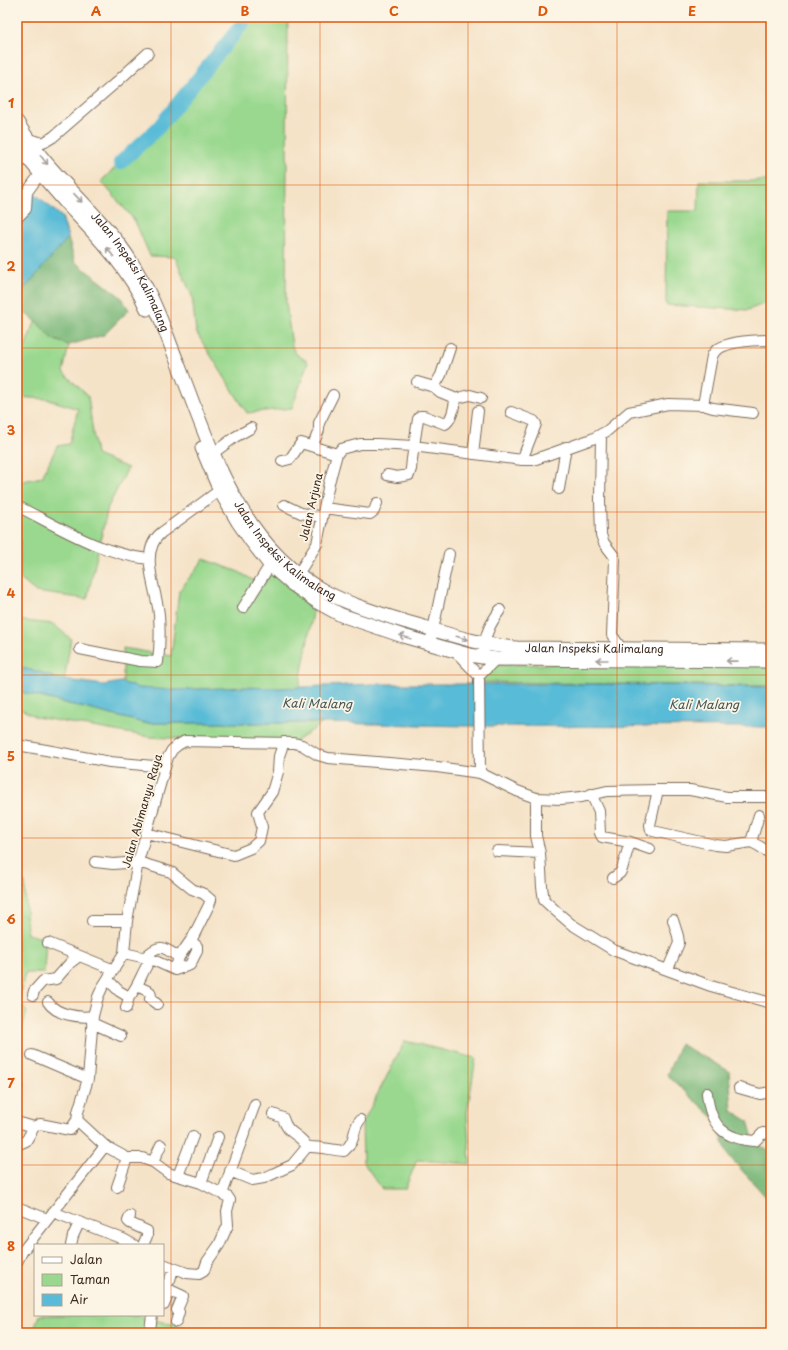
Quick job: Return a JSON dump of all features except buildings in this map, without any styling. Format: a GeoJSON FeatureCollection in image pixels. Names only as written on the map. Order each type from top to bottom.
{"type":"FeatureCollection","features":[{"type":"Feature","properties":{"kind":"main road","name":"Jalan Inspeksi Kalimalang"},"geometry":{"type":"LineString","coordinates":[[17,122],[21,141],[47,176],[96,226],[140,296],[238,522],[270,565],[295,579],[363,608],[484,644],[517,648],[621,648],[642,654],[771,661]]}},
{"type":"Feature","properties":{"kind":"main road","name":"Jalan Inspeksi Kalimalang"},"geometry":{"type":"LineString","coordinates":[[224,488],[295,579],[319,604],[341,615],[358,621],[456,652],[490,658],[771,650]]}},
{"type":"Feature","properties":{"kind":"main road"},"geometry":{"type":"LineString","coordinates":[[358,621],[363,608]]}},
{"type":"Feature","properties":{"kind":"street"},"geometry":{"type":"LineString","coordinates":[[21,141],[43,143],[53,137],[148,53]]}},
{"type":"Feature","properties":{"kind":"street"},"geometry":{"type":"LineString","coordinates":[[17,218],[26,209],[27,192],[47,176]]}},
{"type":"Feature","properties":{"kind":"street"},"geometry":{"type":"LineString","coordinates":[[702,405],[712,356],[716,350],[731,344],[771,340]]}},
{"type":"Feature","properties":{"kind":"street"},"geometry":{"type":"LineString","coordinates":[[434,387],[441,375],[450,348]]}},
{"type":"Feature","properties":{"kind":"street"},"geometry":{"type":"LineString","coordinates":[[417,382],[434,387],[440,392],[454,399],[470,395],[480,398]]}},
{"type":"Feature","properties":{"kind":"street"},"geometry":{"type":"LineString","coordinates":[[313,445],[320,430],[319,423],[333,395]]}},
{"type":"Feature","properties":{"kind":"street"},"geometry":{"type":"LineString","coordinates":[[387,475],[397,477],[409,475],[418,419],[420,416],[424,416],[443,424],[448,423],[454,407],[454,399]]}},
{"type":"Feature","properties":{"kind":"street"},"geometry":{"type":"LineString","coordinates":[[282,461],[290,459],[301,443],[313,445],[337,454],[340,449],[360,444],[413,446],[522,460],[533,460],[592,439],[601,434],[629,412],[668,404],[702,405],[713,408],[753,413]]}},
{"type":"Feature","properties":{"kind":"street"},"geometry":{"type":"LineString","coordinates":[[473,454],[478,411]]}},
{"type":"Feature","properties":{"kind":"street"},"geometry":{"type":"LineString","coordinates":[[511,412],[534,421],[536,424],[522,460]]}},
{"type":"Feature","properties":{"kind":"street"},"geometry":{"type":"LineString","coordinates":[[210,456],[235,437],[251,428]]}},
{"type":"Feature","properties":{"kind":"street"},"geometry":{"type":"LineString","coordinates":[[601,434],[601,536],[615,560],[612,635],[621,648]]}},
{"type":"Feature","properties":{"kind":"street"},"geometry":{"type":"LineString","coordinates":[[559,489],[566,447]]}},
{"type":"Feature","properties":{"kind":"street","name":"Jalan Arjuna"},"geometry":{"type":"LineString","coordinates":[[295,579],[317,544],[329,483],[337,454]]}},
{"type":"Feature","properties":{"kind":"street"},"geometry":{"type":"LineString","coordinates":[[80,649],[140,661],[158,662],[160,645],[159,614],[149,559],[152,546],[156,537],[224,488]]}},
{"type":"Feature","properties":{"kind":"street"},"geometry":{"type":"LineString","coordinates":[[284,505],[301,513],[323,512],[370,514],[374,511],[377,503]]}},
{"type":"Feature","properties":{"kind":"street"},"geometry":{"type":"LineString","coordinates":[[17,506],[110,551],[136,558],[149,559]]}},
{"type":"Feature","properties":{"kind":"street"},"geometry":{"type":"LineString","coordinates":[[430,644],[449,554]]}},
{"type":"Feature","properties":{"kind":"street"},"geometry":{"type":"LineString","coordinates":[[243,608],[270,565]]}},
{"type":"Feature","properties":{"kind":"street"},"geometry":{"type":"LineString","coordinates":[[480,773],[479,680],[490,658],[484,644],[485,636],[500,610]]}},
{"type":"Feature","properties":{"kind":"street"},"geometry":{"type":"LineString","coordinates":[[456,652],[479,680]]}},
{"type":"Feature","properties":{"kind":"street","name":"Jalan Abimanyu Raya"},"geometry":{"type":"LineString","coordinates":[[77,1120],[88,1079],[93,1020],[98,997],[124,953],[127,921],[138,862],[165,767],[172,750],[185,741],[284,742],[302,745],[318,755],[328,758],[480,773],[517,791],[536,798],[561,799],[608,791],[658,790],[690,790],[727,797],[771,797]]}},
{"type":"Feature","properties":{"kind":"street"},"geometry":{"type":"LineString","coordinates":[[146,834],[234,855],[251,848],[259,841],[262,827],[258,812],[272,792],[278,772],[279,756],[284,742]]}},
{"type":"Feature","properties":{"kind":"street"},"geometry":{"type":"LineString","coordinates":[[17,746],[110,762],[165,767]]}},
{"type":"Feature","properties":{"kind":"street"},"geometry":{"type":"LineString","coordinates":[[658,790],[650,825],[653,831],[715,845],[726,846],[751,842],[771,854]]}},
{"type":"Feature","properties":{"kind":"street"},"geometry":{"type":"LineString","coordinates":[[592,794],[599,811],[600,833],[602,837],[630,842],[650,849]]}},
{"type":"Feature","properties":{"kind":"street"},"geometry":{"type":"LineString","coordinates":[[536,798],[536,836],[540,853],[544,900],[556,912],[571,924],[613,950],[711,986],[771,1003]]}},
{"type":"Feature","properties":{"kind":"street"},"geometry":{"type":"LineString","coordinates":[[751,842],[759,815]]}},
{"type":"Feature","properties":{"kind":"street"},"geometry":{"type":"LineString","coordinates":[[613,878],[620,873],[630,842]]}},
{"type":"Feature","properties":{"kind":"street"},"geometry":{"type":"LineString","coordinates":[[497,851],[540,853]]}},
{"type":"Feature","properties":{"kind":"street"},"geometry":{"type":"LineString","coordinates":[[95,862],[113,864],[138,862],[171,872],[192,889],[204,894],[210,900],[210,905],[191,941],[179,957],[175,970]]}},
{"type":"Feature","properties":{"kind":"street"},"geometry":{"type":"LineString","coordinates":[[668,969],[679,943],[673,920]]}},
{"type":"Feature","properties":{"kind":"street"},"geometry":{"type":"LineString","coordinates":[[92,921],[127,921]]}},
{"type":"Feature","properties":{"kind":"street"},"geometry":{"type":"LineString","coordinates":[[124,953],[148,958],[175,970],[190,965],[197,951],[197,946],[191,941]]}},
{"type":"Feature","properties":{"kind":"street"},"geometry":{"type":"LineString","coordinates":[[48,943],[114,970]]}},
{"type":"Feature","properties":{"kind":"street"},"geometry":{"type":"LineString","coordinates":[[126,1008],[129,997],[137,986],[148,958],[156,948],[163,947],[179,957]]}},
{"type":"Feature","properties":{"kind":"street"},"geometry":{"type":"LineString","coordinates":[[33,995],[38,985],[43,981],[56,979],[70,963],[79,956]]}},
{"type":"Feature","properties":{"kind":"street"},"geometry":{"type":"LineString","coordinates":[[108,980],[119,991],[129,997]]}},
{"type":"Feature","properties":{"kind":"street"},"geometry":{"type":"LineString","coordinates":[[137,986],[150,992],[150,999],[157,1004]]}},
{"type":"Feature","properties":{"kind":"street"},"geometry":{"type":"LineString","coordinates":[[48,1002],[56,1010],[93,1020],[121,1036]]}},
{"type":"Feature","properties":{"kind":"street"},"geometry":{"type":"LineString","coordinates":[[32,1055],[88,1079]]}},
{"type":"Feature","properties":{"kind":"street"},"geometry":{"type":"LineString","coordinates":[[739,1088],[760,1094],[771,1092]]}},
{"type":"Feature","properties":{"kind":"street"},"geometry":{"type":"LineString","coordinates":[[707,1093],[713,1120],[722,1131],[729,1136],[743,1140],[755,1141],[763,1133],[771,1134]]}},
{"type":"Feature","properties":{"kind":"street"},"geometry":{"type":"LineString","coordinates":[[222,1194],[255,1104]]}},
{"type":"Feature","properties":{"kind":"street"},"geometry":{"type":"LineString","coordinates":[[273,1114],[283,1118],[285,1125],[290,1132],[304,1140],[307,1147]]}},
{"type":"Feature","properties":{"kind":"street"},"geometry":{"type":"LineString","coordinates":[[17,1145],[26,1141],[34,1127],[40,1124],[70,1130],[77,1120],[105,1146],[127,1158],[142,1158],[154,1162],[168,1173],[201,1183],[228,1197],[230,1200],[226,1211],[228,1224],[219,1245],[207,1262],[204,1271],[199,1274],[173,1269],[164,1264]]}},
{"type":"Feature","properties":{"kind":"street"},"geometry":{"type":"LineString","coordinates":[[230,1171],[252,1180],[264,1178],[292,1165],[307,1147],[316,1146],[329,1150],[344,1151],[353,1141],[356,1124],[360,1120]]}},
{"type":"Feature","properties":{"kind":"street"},"geometry":{"type":"LineString","coordinates":[[17,1122],[34,1127]]}},
{"type":"Feature","properties":{"kind":"street"},"geometry":{"type":"LineString","coordinates":[[178,1176],[193,1136]]}},
{"type":"Feature","properties":{"kind":"street"},"geometry":{"type":"LineString","coordinates":[[201,1183],[218,1137]]}},
{"type":"Feature","properties":{"kind":"street"},"geometry":{"type":"LineString","coordinates":[[154,1162],[161,1145]]}},
{"type":"Feature","properties":{"kind":"street"},"geometry":{"type":"LineString","coordinates":[[17,1262],[22,1252],[50,1215],[105,1146]]}},
{"type":"Feature","properties":{"kind":"street"},"geometry":{"type":"LineString","coordinates":[[118,1187],[127,1158]]}},
{"type":"Feature","properties":{"kind":"street"},"geometry":{"type":"LineString","coordinates":[[17,1207],[79,1223],[122,1238],[132,1244]]}},
{"type":"Feature","properties":{"kind":"street"},"geometry":{"type":"LineString","coordinates":[[130,1216],[128,1221],[130,1224],[147,1231],[147,1236],[143,1244]]}},
{"type":"Feature","properties":{"kind":"street"},"geometry":{"type":"LineString","coordinates":[[71,1244],[79,1223]]}},
{"type":"Feature","properties":{"kind":"street"},"geometry":{"type":"LineString","coordinates":[[164,1287],[170,1280],[173,1269]]}},
{"type":"Feature","properties":{"kind":"street"},"geometry":{"type":"LineString","coordinates":[[164,1305],[170,1290],[183,1296],[177,1310],[179,1312],[176,1322]]}},
{"type":"Feature","properties":{"kind":"street"},"geometry":{"type":"LineString","coordinates":[[148,1333],[150,1330],[152,1316]]}},
{"type":"Feature","properties":{"kind":"green space"},"geometry":{"type":"Polygon","coordinates":[[[245,17],[288,17],[286,303],[292,346],[295,353],[308,362],[292,408],[247,413],[196,332],[192,296],[175,257],[150,256],[135,221],[101,181],[158,128],[243,23],[245,17]]]}},
{"type":"Feature","properties":{"kind":"green space"},"geometry":{"type":"Polygon","coordinates":[[[699,181],[771,181],[771,301],[748,310],[666,305],[667,211],[698,211],[699,181]]]}},
{"type":"Feature","properties":{"kind":"green space"},"geometry":{"type":"Polygon","coordinates":[[[62,217],[75,262],[121,297],[129,310],[104,335],[69,345],[52,339],[36,321],[17,308],[17,260],[62,217]]]}},
{"type":"Feature","properties":{"kind":"green space"},"geometry":{"type":"Polygon","coordinates":[[[36,320],[52,339],[69,345],[63,372],[88,396],[96,455],[128,468],[108,507],[87,599],[36,592],[20,579],[20,540],[17,530],[17,488],[23,481],[42,477],[57,446],[69,444],[78,409],[47,399],[17,397],[17,357],[23,351],[36,320]]]}},
{"type":"Feature","properties":{"kind":"green space"},"geometry":{"type":"Polygon","coordinates":[[[204,559],[239,572],[263,586],[274,565],[315,601],[296,705],[123,695],[123,648],[171,656],[179,591],[204,559]]]}},
{"type":"Feature","properties":{"kind":"green space"},"geometry":{"type":"Polygon","coordinates":[[[17,620],[53,624],[71,639],[62,694],[17,681],[17,620]]]}},
{"type":"Feature","properties":{"kind":"green space"},"geometry":{"type":"Polygon","coordinates":[[[771,661],[771,686],[479,682],[489,665],[771,661]]]}},
{"type":"Feature","properties":{"kind":"green space"},"geometry":{"type":"Polygon","coordinates":[[[17,691],[144,723],[323,723],[292,744],[150,737],[36,717],[17,707],[17,691]]]}},
{"type":"Feature","properties":{"kind":"green space"},"geometry":{"type":"Polygon","coordinates":[[[17,881],[25,883],[27,934],[46,939],[44,973],[25,973],[19,1001],[27,1012],[17,1047],[17,881]]]}},
{"type":"Feature","properties":{"kind":"green space"},"geometry":{"type":"Polygon","coordinates":[[[405,1041],[476,1058],[467,1113],[470,1164],[417,1160],[405,1189],[382,1189],[363,1162],[362,1124],[405,1041]]]}},
{"type":"Feature","properties":{"kind":"green space"},"geometry":{"type":"Polygon","coordinates":[[[680,1044],[729,1071],[732,1111],[748,1121],[754,1141],[771,1153],[771,1183],[767,1198],[728,1155],[715,1119],[667,1075],[680,1044]]]}},
{"type":"Feature","properties":{"kind":"green space"},"geometry":{"type":"Polygon","coordinates":[[[39,1316],[140,1316],[193,1329],[192,1333],[33,1333],[39,1316]]]}},
{"type":"Feature","properties":{"kind":"water"},"geometry":{"type":"Polygon","coordinates":[[[17,173],[25,185],[62,217],[68,238],[23,290],[17,285],[17,232],[20,230],[17,227],[17,173]]]}},
{"type":"Feature","properties":{"kind":"water","name":"Kali Malang"},"geometry":{"type":"Polygon","coordinates":[[[17,667],[40,672],[58,679],[104,685],[121,682],[139,688],[174,690],[374,684],[593,684],[771,687],[771,727],[144,723],[17,691],[17,667]]]}},
{"type":"Feature","properties":{"kind":"waterway"},"geometry":{"type":"LineString","coordinates":[[120,163],[158,128],[243,23],[245,17]]}}]}
